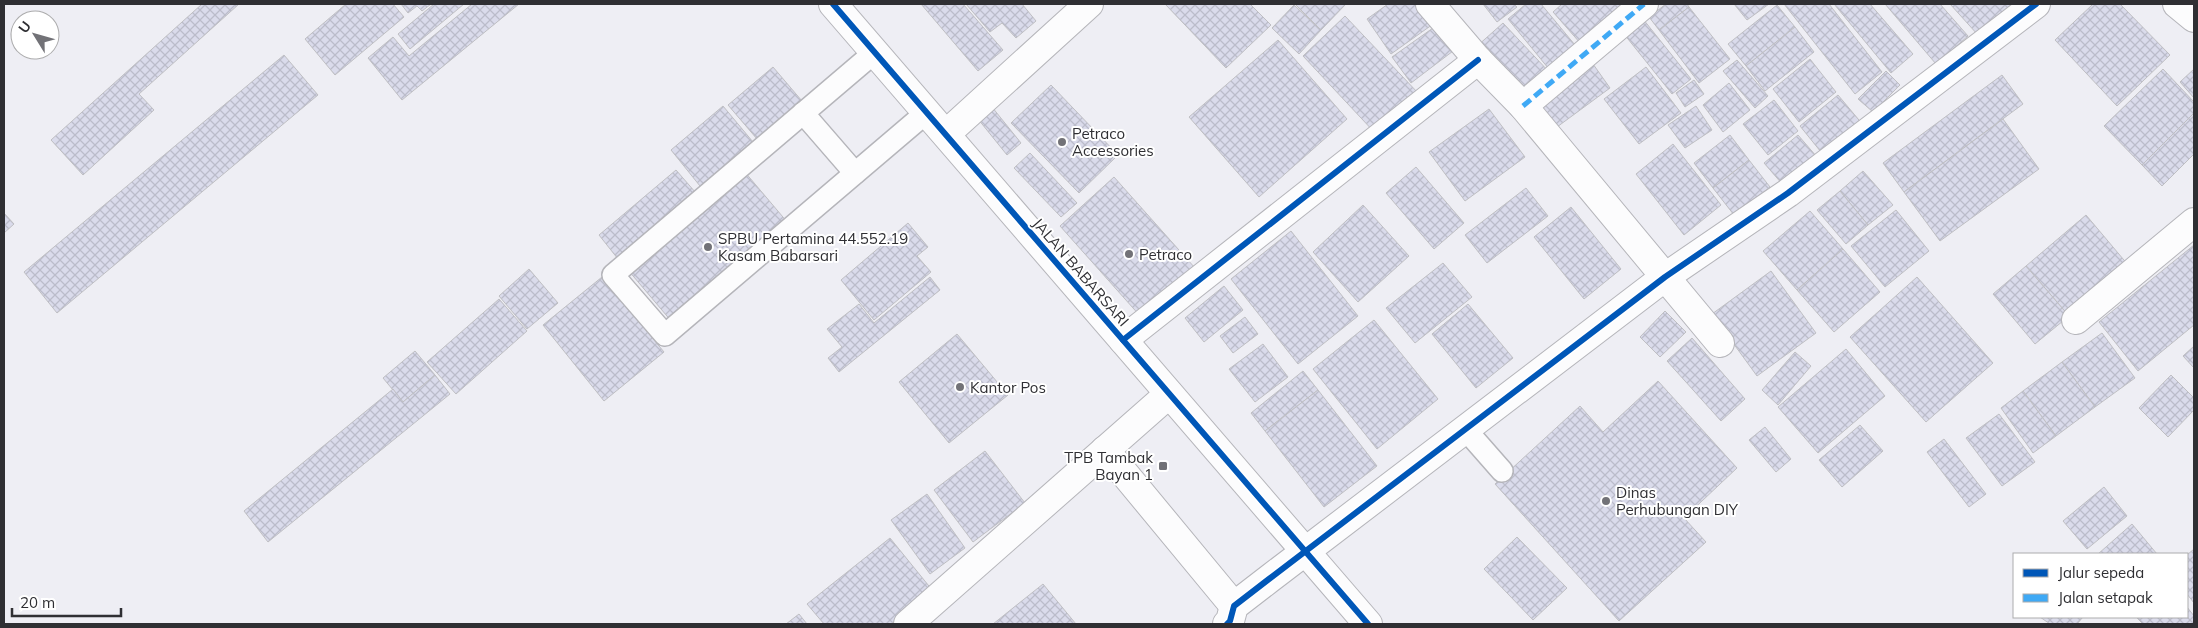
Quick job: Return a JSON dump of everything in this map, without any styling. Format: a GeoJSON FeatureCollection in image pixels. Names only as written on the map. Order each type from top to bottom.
{"type":"FeatureCollection","features":[{"type":"Feature","properties":{"kind":"street","name":"JALAN BABARSARI"},"geometry":{"type":"LineString","coordinates":[[833,4],[1368,624]]}},
{"type":"Feature","properties":{"kind":"street"},"geometry":{"type":"LineString","coordinates":[[946,134],[1089,4]]}},
{"type":"Feature","properties":{"kind":"street"},"geometry":{"type":"LineString","coordinates":[[1430,4],[1478,60],[1523,106],[1720,343]]}},
{"type":"Feature","properties":{"kind":"street"},"geometry":{"type":"LineString","coordinates":[[1523,106],[1644,4]]}},
{"type":"Feature","properties":{"kind":"street"},"geometry":{"type":"LineString","coordinates":[[1105,450],[1231,619],[1305,551],[1665,277],[1788,193],[2036,4]]}},
{"type":"Feature","properties":{"kind":"street"},"geometry":{"type":"LineString","coordinates":[[2177,4],[2194,18]]}},
{"type":"Feature","properties":{"kind":"street"},"geometry":{"type":"LineString","coordinates":[[1123,340],[1478,60]]}},
{"type":"Feature","properties":{"kind":"street"},"geometry":{"type":"LineString","coordinates":[[2076,320],[2194,222]]}},
{"type":"Feature","properties":{"kind":"street"},"geometry":{"type":"LineString","coordinates":[[908,624],[1169,394]]}},
{"type":"Feature","properties":{"kind":"lane"},"geometry":{"type":"LineString","coordinates":[[875,52],[613,274],[665,335],[927,112]]}},
{"type":"Feature","properties":{"kind":"lane"},"geometry":{"type":"LineString","coordinates":[[803,113],[856,173]]}},
{"type":"Feature","properties":{"kind":"lane"},"geometry":{"type":"LineString","coordinates":[[1466,430],[1502,471]]}},
{"type":"Feature","properties":{"kind":"building"},"geometry":{"type":"Polygon","coordinates":[[[202,4],[239,4],[139,94],[154,110],[83,175],[51,140],[202,4]]]}},
{"type":"Feature","properties":{"kind":"building"},"geometry":{"type":"Polygon","coordinates":[[[346,4],[393,4],[404,17],[335,75],[305,39],[346,4]]]}},
{"type":"Feature","properties":{"kind":"building"},"geometry":{"type":"Polygon","coordinates":[[[401,4],[431,4],[422,11],[417,6],[408,13],[401,4]]]}},
{"type":"Feature","properties":{"kind":"building"},"geometry":{"type":"Polygon","coordinates":[[[434,4],[464,4],[410,49],[398,34],[434,4]]]}},
{"type":"Feature","properties":{"kind":"building"},"geometry":{"type":"Polygon","coordinates":[[[472,4],[519,4],[402,100],[368,58],[393,37],[409,56],[472,4]]]}},
{"type":"Feature","properties":{"kind":"building"},"geometry":{"type":"Polygon","coordinates":[[[921,4],[963,4],[1003,50],[978,71],[921,4]]]}},
{"type":"Feature","properties":{"kind":"building"},"geometry":{"type":"Polygon","coordinates":[[[966,4],[1022,4],[1036,21],[1016,38],[1002,23],[990,32],[966,4]]]}},
{"type":"Feature","properties":{"kind":"building"},"geometry":{"type":"Polygon","coordinates":[[[1165,4],[1250,4],[1271,25],[1226,68],[1165,4]]]}},
{"type":"Feature","properties":{"kind":"building"},"geometry":{"type":"Polygon","coordinates":[[[1295,4],[1346,4],[1321,30],[1295,4]]]}},
{"type":"Feature","properties":{"kind":"building"},"geometry":{"type":"Polygon","coordinates":[[[1388,4],[1423,4],[1436,22],[1391,54],[1367,19],[1388,4]]]}},
{"type":"Feature","properties":{"kind":"building"},"geometry":{"type":"Polygon","coordinates":[[[1483,4],[1514,4],[1517,7],[1497,22],[1483,4]]]}},
{"type":"Feature","properties":{"kind":"building"},"geometry":{"type":"Polygon","coordinates":[[[1526,4],[1541,4],[1580,51],[1553,74],[1508,19],[1526,4]]]}},
{"type":"Feature","properties":{"kind":"building"},"geometry":{"type":"Polygon","coordinates":[[[1562,4],[1624,5],[1581,44],[1553,12],[1562,4]]]}},
{"type":"Feature","properties":{"kind":"building"},"geometry":{"type":"Polygon","coordinates":[[[1666,4],[1687,4],[1689,7],[1659,30],[1649,17],[1666,4]]]}},
{"type":"Feature","properties":{"kind":"building"},"geometry":{"type":"Polygon","coordinates":[[[1734,4],[1769,4],[1747,20],[1734,4]]]}},
{"type":"Feature","properties":{"kind":"building"},"geometry":{"type":"Polygon","coordinates":[[[1784,4],[1829,4],[1882,72],[1855,94],[1784,4]]]}},
{"type":"Feature","properties":{"kind":"building"},"geometry":{"type":"Polygon","coordinates":[[[1834,4],[1870,4],[1913,54],[1891,73],[1834,4]]]}},
{"type":"Feature","properties":{"kind":"building"},"geometry":{"type":"Polygon","coordinates":[[[1885,4],[1940,4],[1968,36],[1936,64],[1885,4]]]}},
{"type":"Feature","properties":{"kind":"building"},"geometry":{"type":"Polygon","coordinates":[[[1950,4],[2012,4],[1978,35],[1950,4]]]}},
{"type":"Feature","properties":{"kind":"building"},"geometry":{"type":"Polygon","coordinates":[[[2093,4],[2120,4],[2170,55],[2117,106],[2055,40],[2093,4]]]}},
{"type":"Feature","properties":{"kind":"building"},"geometry":{"type":"Polygon","coordinates":[[[1294,5],[1321,30],[1299,54],[1272,28],[1294,5]]]}},
{"type":"Feature","properties":{"kind":"building"},"geometry":{"type":"Polygon","coordinates":[[[1777,5],[1795,27],[1746,66],[1728,44],[1777,5]]]}},
{"type":"Feature","properties":{"kind":"building"},"geometry":{"type":"Polygon","coordinates":[[[1689,7],[1730,59],[1699,83],[1659,30],[1689,7]]]}},
{"type":"Feature","properties":{"kind":"building"},"geometry":{"type":"Polygon","coordinates":[[[1345,16],[1419,94],[1376,134],[1303,56],[1345,16]]]}},
{"type":"Feature","properties":{"kind":"building"},"geometry":{"type":"Polygon","coordinates":[[[1643,19],[1691,79],[1672,94],[1624,34],[1643,19]]]}},
{"type":"Feature","properties":{"kind":"building"},"geometry":{"type":"Polygon","coordinates":[[[1440,23],[1457,48],[1411,83],[1392,57],[1440,23]]]}},
{"type":"Feature","properties":{"kind":"building"},"geometry":{"type":"Polygon","coordinates":[[[1503,23],[1551,74],[1524,99],[1476,47],[1503,23]]]}},
{"type":"Feature","properties":{"kind":"building"},"geometry":{"type":"Polygon","coordinates":[[[1795,27],[1814,52],[1765,91],[1746,66],[1795,27]]]}},
{"type":"Feature","properties":{"kind":"building"},"geometry":{"type":"Polygon","coordinates":[[[1278,40],[1347,119],[1259,197],[1189,117],[1278,40]]]}},
{"type":"Feature","properties":{"kind":"building"},"geometry":{"type":"Polygon","coordinates":[[[284,55],[318,95],[57,313],[24,272],[284,55]]]}},
{"type":"Feature","properties":{"kind":"building"},"geometry":{"type":"Polygon","coordinates":[[[1810,59],[1836,92],[1799,122],[1773,89],[1810,59]]]}},
{"type":"Feature","properties":{"kind":"building"},"geometry":{"type":"Polygon","coordinates":[[[1737,60],[1768,96],[1755,108],[1723,71],[1737,60]]]}},
{"type":"Feature","properties":{"kind":"building"},"geometry":{"type":"Polygon","coordinates":[[[1593,64],[1610,88],[1557,127],[1539,103],[1593,64]]]}},
{"type":"Feature","properties":{"kind":"building"},"geometry":{"type":"Polygon","coordinates":[[[773,67],[802,101],[757,139],[728,105],[773,67]]]}},
{"type":"Feature","properties":{"kind":"building"},"geometry":{"type":"Polygon","coordinates":[[[1646,67],[1681,113],[1639,144],[1604,99],[1646,67]]]}},
{"type":"Feature","properties":{"kind":"building"},"geometry":{"type":"Polygon","coordinates":[[[2163,69],[2194,102],[2194,113],[2142,165],[2104,126],[2163,69]]]}},
{"type":"Feature","properties":{"kind":"building"},"geometry":{"type":"Polygon","coordinates":[[[2194,69],[2194,98],[2180,82],[2194,69]]]}},
{"type":"Feature","properties":{"kind":"building"},"geometry":{"type":"Polygon","coordinates":[[[1886,71],[1900,85],[1873,112],[1858,99],[1886,71]]]}},
{"type":"Feature","properties":{"kind":"building"},"geometry":{"type":"Polygon","coordinates":[[[2002,75],[2023,104],[1904,192],[1883,163],[2002,75]]]}},
{"type":"Feature","properties":{"kind":"building"},"geometry":{"type":"Polygon","coordinates":[[[1694,80],[1704,94],[1685,107],[1676,93],[1694,80]]]}},
{"type":"Feature","properties":{"kind":"building"},"geometry":{"type":"Polygon","coordinates":[[[1729,83],[1750,110],[1723,132],[1703,105],[1729,83]]]}},
{"type":"Feature","properties":{"kind":"building"},"geometry":{"type":"Polygon","coordinates":[[[1051,85],[1118,155],[1079,193],[1011,123],[1051,85]]]}},
{"type":"Feature","properties":{"kind":"building"},"geometry":{"type":"Polygon","coordinates":[[[1838,95],[1864,126],[1825,157],[1800,126],[1838,95]]]}},
{"type":"Feature","properties":{"kind":"building"},"geometry":{"type":"Polygon","coordinates":[[[1774,100],[1798,131],[1768,155],[1743,124],[1774,100]]]}},
{"type":"Feature","properties":{"kind":"building"},"geometry":{"type":"Polygon","coordinates":[[[723,106],[753,142],[700,186],[671,150],[723,106]]]}},
{"type":"Feature","properties":{"kind":"building"},"geometry":{"type":"Polygon","coordinates":[[[1696,106],[1712,130],[1685,148],[1668,125],[1696,106]]]}},
{"type":"Feature","properties":{"kind":"building"},"geometry":{"type":"Polygon","coordinates":[[[992,107],[1021,143],[1007,155],[978,119],[992,107]]]}},
{"type":"Feature","properties":{"kind":"building"},"geometry":{"type":"Polygon","coordinates":[[[1489,109],[1525,157],[1465,201],[1429,152],[1489,109]]]}},
{"type":"Feature","properties":{"kind":"building"},"geometry":{"type":"Polygon","coordinates":[[[2194,113],[2194,154],[2162,186],[2142,165],[2194,113]]]}},
{"type":"Feature","properties":{"kind":"building"},"geometry":{"type":"Polygon","coordinates":[[[2003,119],[2039,169],[1940,241],[1904,192],[2003,119]]]}},
{"type":"Feature","properties":{"kind":"building"},"geometry":{"type":"Polygon","coordinates":[[[1730,135],[1749,160],[1713,188],[1694,163],[1730,135]]]}},
{"type":"Feature","properties":{"kind":"building"},"geometry":{"type":"Polygon","coordinates":[[[1798,135],[1817,157],[1783,185],[1764,163],[1798,135]]]}},
{"type":"Feature","properties":{"kind":"building"},"geometry":{"type":"Polygon","coordinates":[[[1673,144],[1721,205],[1684,235],[1636,174],[1673,144]]]}},
{"type":"Feature","properties":{"kind":"building"},"geometry":{"type":"Polygon","coordinates":[[[1030,153],[1077,203],[1061,217],[1014,168],[1030,153]]]}},
{"type":"Feature","properties":{"kind":"building"},"geometry":{"type":"Polygon","coordinates":[[[1749,160],[1770,187],[1734,215],[1713,188],[1749,160]]]}},
{"type":"Feature","properties":{"kind":"building"},"geometry":{"type":"Polygon","coordinates":[[[1416,167],[1464,223],[1434,249],[1386,193],[1416,167]]]}},
{"type":"Feature","properties":{"kind":"building"},"geometry":{"type":"Polygon","coordinates":[[[676,170],[696,193],[618,259],[599,235],[676,170]]]}},
{"type":"Feature","properties":{"kind":"building","name":"SPBU Pertamina 44.552.19 Kasam Babarsari"},"geometry":{"type":"Polygon","coordinates":[[[744,171],[788,223],[672,322],[628,270],[744,171]]]}},
{"type":"Feature","properties":{"kind":"building"},"geometry":{"type":"Polygon","coordinates":[[[1863,171],[1893,205],[1868,225],[1840,191],[1863,171]]]}},
{"type":"Feature","properties":{"kind":"building"},"geometry":{"type":"Polygon","coordinates":[[[1114,177],[1195,268],[1141,317],[1060,226],[1114,177]]]}},
{"type":"Feature","properties":{"kind":"building"},"geometry":{"type":"Polygon","coordinates":[[[1526,188],[1548,216],[1487,263],[1465,235],[1526,188]]]}},
{"type":"Feature","properties":{"kind":"building"},"geometry":{"type":"Polygon","coordinates":[[[1840,191],[1868,225],[1846,244],[1817,210],[1840,191]]]}},
{"type":"Feature","properties":{"kind":"building"},"geometry":{"type":"Polygon","coordinates":[[[1363,205],[1409,256],[1358,302],[1313,252],[1363,205]]]}},
{"type":"Feature","properties":{"kind":"building"},"geometry":{"type":"Polygon","coordinates":[[[1571,207],[1621,269],[1584,299],[1534,237],[1571,207]]]}},
{"type":"Feature","properties":{"kind":"building"},"geometry":{"type":"Polygon","coordinates":[[[1896,210],[1929,251],[1885,287],[1851,246],[1896,210]]]}},
{"type":"Feature","properties":{"kind":"building"},"geometry":{"type":"Polygon","coordinates":[[[1810,211],[1843,249],[1797,290],[1763,251],[1810,211]]]}},
{"type":"Feature","properties":{"kind":"building"},"geometry":{"type":"Polygon","coordinates":[[[4,213],[14,224],[4,233],[4,213]]]}},
{"type":"Feature","properties":{"kind":"building"},"geometry":{"type":"Polygon","coordinates":[[[2086,215],[2129,266],[2069,316],[2026,266],[2086,215]]]}},
{"type":"Feature","properties":{"kind":"building"},"geometry":{"type":"Polygon","coordinates":[[[908,223],[928,247],[917,256],[931,272],[874,320],[841,280],[908,223]]]}},
{"type":"Feature","properties":{"kind":"building"},"geometry":{"type":"Polygon","coordinates":[[[1291,231],[1358,316],[1298,364],[1231,279],[1291,231]]]}},
{"type":"Feature","properties":{"kind":"building"},"geometry":{"type":"Polygon","coordinates":[[[2194,245],[2194,325],[2138,371],[2099,322],[2194,245]]]}},
{"type":"Feature","properties":{"kind":"building"},"geometry":{"type":"Polygon","coordinates":[[[1843,249],[1880,292],[1834,332],[1797,290],[1843,249]]]}},
{"type":"Feature","properties":{"kind":"building"},"geometry":{"type":"Polygon","coordinates":[[[1443,263],[1472,297],[1415,343],[1386,308],[1443,263]]]}},
{"type":"Feature","properties":{"kind":"building"},"geometry":{"type":"Polygon","coordinates":[[[2026,266],[2069,316],[2035,344],[1993,294],[2026,266]]]}},
{"type":"Feature","properties":{"kind":"building"},"geometry":{"type":"Polygon","coordinates":[[[529,269],[558,303],[527,329],[499,296],[529,269]]]}},
{"type":"Feature","properties":{"kind":"building"},"geometry":{"type":"Polygon","coordinates":[[[1771,271],[1816,333],[1757,376],[1712,314],[1771,271]]]}},
{"type":"Feature","properties":{"kind":"building"},"geometry":{"type":"Polygon","coordinates":[[[602,277],[664,352],[604,401],[543,325],[602,277]]]}},
{"type":"Feature","properties":{"kind":"building"},"geometry":{"type":"Polygon","coordinates":[[[930,277],[940,290],[839,372],[828,358],[842,347],[827,329],[859,304],[874,323],[930,277]]]}},
{"type":"Feature","properties":{"kind":"building"},"geometry":{"type":"Polygon","coordinates":[[[1917,277],[1993,363],[1926,422],[1850,337],[1917,277]]]}},
{"type":"Feature","properties":{"kind":"building"},"geometry":{"type":"Polygon","coordinates":[[[1224,286],[1243,310],[1204,342],[1185,318],[1224,286]]]}},
{"type":"Feature","properties":{"kind":"building"},"geometry":{"type":"Polygon","coordinates":[[[499,299],[527,331],[456,394],[427,362],[499,299]]]}},
{"type":"Feature","properties":{"kind":"building"},"geometry":{"type":"Polygon","coordinates":[[[1468,304],[1513,358],[1476,388],[1432,334],[1468,304]]]}},
{"type":"Feature","properties":{"kind":"building"},"geometry":{"type":"Polygon","coordinates":[[[1665,311],[1686,332],[1660,357],[1640,337],[1665,311]]]}},
{"type":"Feature","properties":{"kind":"building"},"geometry":{"type":"Polygon","coordinates":[[[1245,317],[1258,334],[1233,353],[1220,336],[1245,317]]]}},
{"type":"Feature","properties":{"kind":"building"},"geometry":{"type":"Polygon","coordinates":[[[1374,320],[1438,399],[1377,449],[1313,369],[1374,320]]]}},
{"type":"Feature","properties":{"kind":"building"},"geometry":{"type":"Polygon","coordinates":[[[2102,333],[2135,378],[2095,407],[2062,362],[2102,333]]]}},
{"type":"Feature","properties":{"kind":"building"},"geometry":{"type":"Polygon","coordinates":[[[957,334],[1008,395],[949,443],[899,382],[957,334]]]}},
{"type":"Feature","properties":{"kind":"building"},"geometry":{"type":"Polygon","coordinates":[[[1692,338],[1745,399],[1721,421],[1667,361],[1692,338]]]}},
{"type":"Feature","properties":{"kind":"building"},"geometry":{"type":"Polygon","coordinates":[[[1263,344],[1288,377],[1255,402],[1229,369],[1263,344]]]}},
{"type":"Feature","properties":{"kind":"building"},"geometry":{"type":"Polygon","coordinates":[[[2194,346],[2194,368],[2183,356],[2194,346]]]}},
{"type":"Feature","properties":{"kind":"building"},"geometry":{"type":"Polygon","coordinates":[[[1846,349],[1885,396],[1818,453],[1778,407],[1846,349]]]}},
{"type":"Feature","properties":{"kind":"building"},"geometry":{"type":"Polygon","coordinates":[[[415,351],[435,375],[403,402],[383,378],[415,351]]]}},
{"type":"Feature","properties":{"kind":"building"},"geometry":{"type":"Polygon","coordinates":[[[1795,352],[1811,366],[1778,405],[1762,390],[1795,352]]]}},
{"type":"Feature","properties":{"kind":"building"},"geometry":{"type":"Polygon","coordinates":[[[2062,362],[2095,407],[2056,436],[2023,391],[2062,362]]]}},
{"type":"Feature","properties":{"kind":"building"},"geometry":{"type":"Polygon","coordinates":[[[1303,371],[1318,390],[1265,431],[1251,413],[1303,371]]]}},
{"type":"Feature","properties":{"kind":"building"},"geometry":{"type":"Polygon","coordinates":[[[435,375],[450,394],[268,542],[244,511],[393,389],[403,402],[435,375]]]}},
{"type":"Feature","properties":{"kind":"building"},"geometry":{"type":"Polygon","coordinates":[[[2171,375],[2194,398],[2194,410],[2168,437],[2139,408],[2171,375]]]}},
{"type":"Feature","properties":{"kind":"building","name":"Dinas Perhubungan DIY"},"geometry":{"type":"Polygon","coordinates":[[[1658,381],[1737,468],[1684,518],[1706,542],[1619,621],[1495,484],[1580,406],[1603,432],[1658,381]]]}},
{"type":"Feature","properties":{"kind":"building"},"geometry":{"type":"Polygon","coordinates":[[[1318,390],[1377,466],[1324,507],[1265,431],[1318,390]]]}},
{"type":"Feature","properties":{"kind":"building"},"geometry":{"type":"Polygon","coordinates":[[[2023,391],[2056,436],[2033,453],[2001,408],[2023,391]]]}},
{"type":"Feature","properties":{"kind":"building"},"geometry":{"type":"Polygon","coordinates":[[[1999,414],[2035,462],[2002,486],[1966,438],[1999,414]]]}},
{"type":"Feature","properties":{"kind":"building"},"geometry":{"type":"Polygon","coordinates":[[[1860,425],[1883,451],[1842,487],[1819,460],[1860,425]]]}},
{"type":"Feature","properties":{"kind":"building"},"geometry":{"type":"Polygon","coordinates":[[[1765,427],[1791,459],[1776,472],[1749,440],[1765,427]]]}},
{"type":"Feature","properties":{"kind":"building"},"geometry":{"type":"Polygon","coordinates":[[[1944,439],[1986,494],[1969,507],[1927,452],[1944,439]]]}},
{"type":"Feature","properties":{"kind":"building"},"geometry":{"type":"Polygon","coordinates":[[[985,451],[1025,503],[973,542],[934,490],[985,451]]]}},
{"type":"Feature","properties":{"kind":"building"},"geometry":{"type":"Polygon","coordinates":[[[2104,487],[2127,516],[2087,549],[2063,521],[2104,487]]]}},
{"type":"Feature","properties":{"kind":"building"},"geometry":{"type":"Polygon","coordinates":[[[927,494],[965,548],[930,574],[891,520],[927,494]]]}},
{"type":"Feature","properties":{"kind":"building"},"geometry":{"type":"Polygon","coordinates":[[[2132,524],[2156,553],[2099,553],[2132,524]]]}},
{"type":"Feature","properties":{"kind":"building"},"geometry":{"type":"Polygon","coordinates":[[[1517,537],[1567,588],[1533,620],[1484,569],[1517,537]]]}},
{"type":"Feature","properties":{"kind":"building"},"geometry":{"type":"Polygon","coordinates":[[[890,538],[933,591],[891,624],[824,624],[807,604],[890,538]]]}},
{"type":"Feature","properties":{"kind":"building"},"geometry":{"type":"Polygon","coordinates":[[[2194,549],[2194,603],[2188,595],[2188,554],[2194,549]]]}},
{"type":"Feature","properties":{"kind":"building"},"geometry":{"type":"Polygon","coordinates":[[[1043,584],[1076,624],[993,624],[1043,584]]]}},
{"type":"Feature","properties":{"kind":"building"},"geometry":{"type":"Polygon","coordinates":[[[2188,608],[2194,616],[2194,624],[2143,624],[2137,618],[2188,618],[2188,608]]]}},
{"type":"Feature","properties":{"kind":"building"},"geometry":{"type":"Polygon","coordinates":[[[799,614],[807,624],[786,624],[799,614]]]}},
{"type":"Feature","properties":{"kind":"building"},"geometry":{"type":"Polygon","coordinates":[[[2041,618],[2082,618],[2077,624],[2050,624],[2041,618]]]}},
{"type":"Feature","properties":{"kind":"marked path"},"geometry":{"type":"LineString","coordinates":[[1523,106],[1644,4]]}},
{"type":"Feature","properties":{"kind":"cycle path"},"geometry":{"type":"LineString","coordinates":[[833,4],[1368,624]]}},
{"type":"Feature","properties":{"kind":"cycle path"},"geometry":{"type":"LineString","coordinates":[[1227,624],[1230,621],[1234,606],[1269,579],[1665,277],[1788,193],[2036,4]]}},
{"type":"Feature","properties":{"kind":"cycle path"},"geometry":{"type":"LineString","coordinates":[[1123,340],[1478,60]]}},
{"type":"Feature","properties":{"kind":"place","name":"Petraco Accessories"},"geometry":{"type":"Point","coordinates":[1062,142]}},
{"type":"Feature","properties":{"kind":"place","name":"SPBU Pertamina 44.552.19 Kasam Babarsari"},"geometry":{"type":"Point","coordinates":[708,247]}},
{"type":"Feature","properties":{"kind":"place","name":"Petraco"},"geometry":{"type":"Point","coordinates":[1129,254]}},
{"type":"Feature","properties":{"kind":"place","name":"Kantor Pos"},"geometry":{"type":"Point","coordinates":[960,387]}},
{"type":"Feature","properties":{"kind":"place","name":"TPB Tambak Bayan 1"},"geometry":{"type":"Point","coordinates":[1163,466]}},
{"type":"Feature","properties":{"kind":"place","name":"Dinas Perhubungan DIY"},"geometry":{"type":"Point","coordinates":[1606,501]}}]}
